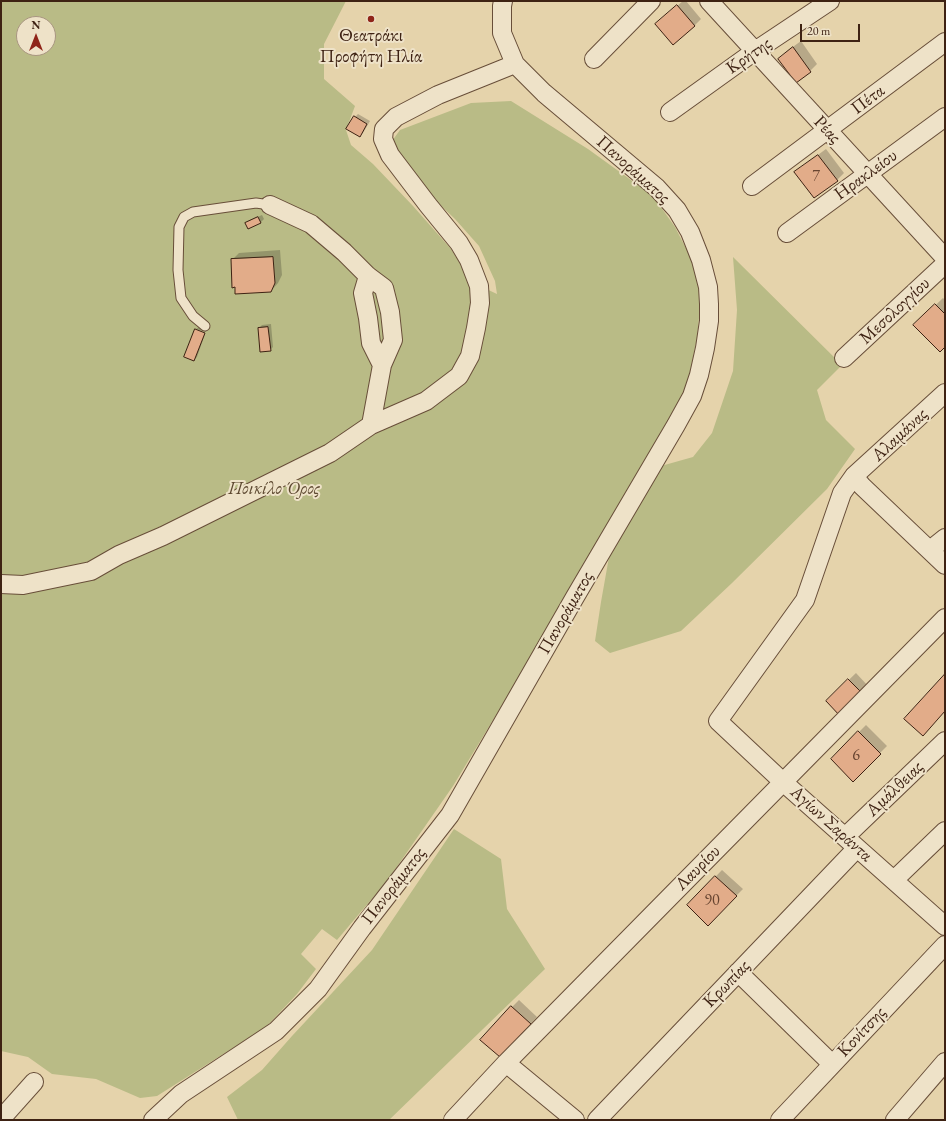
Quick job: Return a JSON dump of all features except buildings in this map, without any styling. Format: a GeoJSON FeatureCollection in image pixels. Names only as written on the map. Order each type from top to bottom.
{"type":"FeatureCollection","features":[{"type":"Feature","properties":{"kind":"street"},"geometry":{"type":"LineString","coordinates":[[1,584],[23,585],[91,571],[119,555],[163,536],[330,453],[371,425],[426,401],[459,376],[470,356],[480,303],[479,286],[469,260],[459,244],[390,155],[383,139],[384,129],[396,117],[438,95],[515,64],[502,33],[503,1]]}},
{"type":"Feature","properties":{"kind":"street"},"geometry":{"type":"LineString","coordinates":[[594,59],[651,1]]}},
{"type":"Feature","properties":{"kind":"street","name":"Ρέας"},"geometry":{"type":"LineString","coordinates":[[709,1],[945,258]]}},
{"type":"Feature","properties":{"kind":"street","name":"Κρήτης"},"geometry":{"type":"LineString","coordinates":[[670,112],[755,51],[830,1]]}},
{"type":"Feature","properties":{"kind":"street","name":"Πέτα"},"geometry":{"type":"LineString","coordinates":[[752,186],[945,42]]}},
{"type":"Feature","properties":{"kind":"street","name":"Πανοράματος"},"geometry":{"type":"LineString","coordinates":[[164,1117],[181,1094],[276,1031],[318,989],[362,928],[450,815],[692,396],[699,375],[705,348],[709,304],[708,287],[701,260],[690,232],[677,210],[656,188],[544,93],[515,64]]}},
{"type":"Feature","properties":{"kind":"street","name":"Ηρακλείου"},"geometry":{"type":"LineString","coordinates":[[787,233],[945,117]]}},
{"type":"Feature","properties":{"kind":"street"},"geometry":{"type":"LineString","coordinates":[[270,205],[312,224],[344,252],[368,276],[384,288],[390,312],[393,340],[382,365],[371,425]]}},
{"type":"Feature","properties":{"kind":"street","name":"Μεσολογγίου"},"geometry":{"type":"LineString","coordinates":[[844,358],[945,264]]}},
{"type":"Feature","properties":{"kind":"street","name":"Αλαμάνας"},"geometry":{"type":"LineString","coordinates":[[718,720],[805,600],[842,492],[854,476],[945,393]]}},
{"type":"Feature","properties":{"kind":"street"},"geometry":{"type":"LineString","coordinates":[[854,476],[862,486],[945,565]]}},
{"type":"Feature","properties":{"kind":"street"},"geometry":{"type":"LineString","coordinates":[[930,550],[945,538]]}},
{"type":"Feature","properties":{"kind":"street","name":"Λαυρίου"},"geometry":{"type":"LineString","coordinates":[[453,1120],[506,1063],[945,618]]}},
{"type":"Feature","properties":{"kind":"street","name":"Αγίων Σαράντα"},"geometry":{"type":"LineString","coordinates":[[718,720],[783,782],[945,926]]}},
{"type":"Feature","properties":{"kind":"street","name":"Αμάλθειας"},"geometry":{"type":"LineString","coordinates":[[851,843],[945,741]]}},
{"type":"Feature","properties":{"kind":"street"},"geometry":{"type":"LineString","coordinates":[[894,880],[945,831]]}},
{"type":"Feature","properties":{"kind":"street","name":"Κρωπίας"},"geometry":{"type":"LineString","coordinates":[[596,1120],[738,972],[851,843]]}},
{"type":"Feature","properties":{"kind":"street","name":"Κονίτσης"},"geometry":{"type":"LineString","coordinates":[[780,1120],[945,945]]}},
{"type":"Feature","properties":{"kind":"street"},"geometry":{"type":"LineString","coordinates":[[738,972],[832,1064]]}},
{"type":"Feature","properties":{"kind":"street"},"geometry":{"type":"LineString","coordinates":[[895,1120],[945,1062]]}},
{"type":"Feature","properties":{"kind":"street"},"geometry":{"type":"LineString","coordinates":[[506,1063],[575,1120]]}},
{"type":"Feature","properties":{"kind":"street"},"geometry":{"type":"LineString","coordinates":[[1,1118],[34,1082]]}},
{"type":"Feature","properties":{"kind":"lane"},"geometry":{"type":"LineString","coordinates":[[205,326],[193,316],[181,298],[178,270],[179,227],[184,217],[194,212],[256,203],[270,205]]}},
{"type":"Feature","properties":{"kind":"green space","name":"Ποικίλο Όρος"},"geometry":{"type":"Polygon","coordinates":[[[1,1],[346,1],[324,44],[324,79],[355,106],[346,130],[351,145],[373,164],[451,249],[464,270],[467,280],[497,294],[495,281],[479,246],[455,219],[416,182],[392,141],[400,130],[471,103],[511,101],[588,149],[653,196],[675,227],[693,262],[701,298],[697,338],[688,381],[674,416],[633,489],[453,786],[387,881],[337,940],[322,929],[301,954],[316,969],[297,994],[266,1027],[157,1096],[140,1098],[96,1079],[52,1074],[28,1057],[1,1051],[1,1]]]}},
{"type":"Feature","properties":{"kind":"green space"},"geometry":{"type":"Polygon","coordinates":[[[733,257],[842,365],[817,390],[826,420],[855,449],[827,489],[681,631],[610,653],[595,641],[609,557],[661,466],[693,457],[712,433],[733,371],[737,310],[733,257]]]}},
{"type":"Feature","properties":{"kind":"green space"},"geometry":{"type":"Polygon","coordinates":[[[454,829],[501,859],[507,909],[545,969],[389,1120],[238,1120],[227,1097],[262,1070],[372,950],[454,829]]]}},
{"type":"Feature","properties":{"kind":"place","name":"Θεατράκι Προφήτη Ηλία"},"geometry":{"type":"Point","coordinates":[371,19]}}]}
